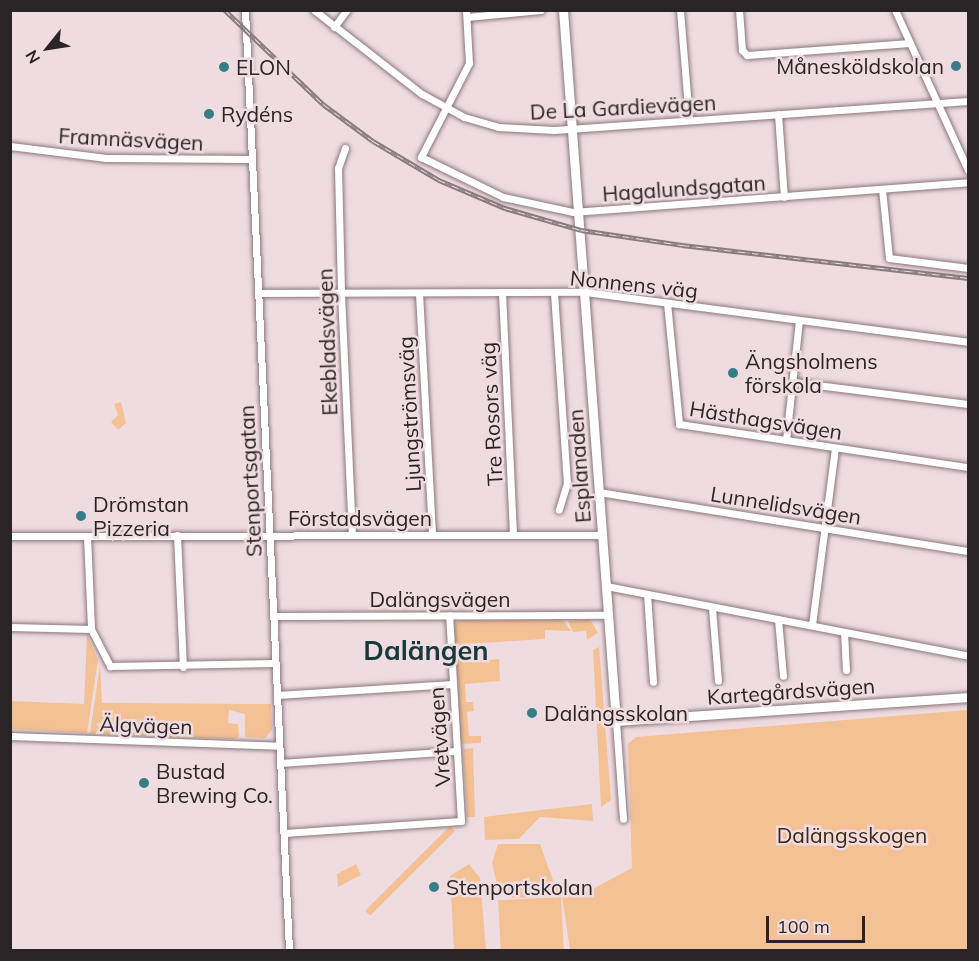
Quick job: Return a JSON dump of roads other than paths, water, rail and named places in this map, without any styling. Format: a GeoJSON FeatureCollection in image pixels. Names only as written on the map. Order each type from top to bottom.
{"type":"FeatureCollection","features":[{"type":"Feature","properties":{"kind":"street","name":"Stenportsgatan"},"geometry":{"type":"LineString","coordinates":[[245,10],[250,159],[289,951]]}},
{"type":"Feature","properties":{"kind":"street","name":"De La Gardievägen"},"geometry":{"type":"LineString","coordinates":[[314,10],[445,108],[498,127],[572,128],[969,101]]}},
{"type":"Feature","properties":{"kind":"street"},"geometry":{"type":"LineString","coordinates":[[334,27],[347,10]]}},
{"type":"Feature","properties":{"kind":"street"},"geometry":{"type":"LineString","coordinates":[[445,108],[470,58],[466,14],[541,10]]}},
{"type":"Feature","properties":{"kind":"street","name":"Esplanaden"},"geometry":{"type":"LineString","coordinates":[[565,10],[623,819]]}},
{"type":"Feature","properties":{"kind":"street"},"geometry":{"type":"LineString","coordinates":[[680,10],[689,120]]}},
{"type":"Feature","properties":{"kind":"street"},"geometry":{"type":"LineString","coordinates":[[739,10],[744,53],[910,43]]}},
{"type":"Feature","properties":{"kind":"street"},"geometry":{"type":"LineString","coordinates":[[895,10],[969,170]]}},
{"type":"Feature","properties":{"kind":"street","name":"Hagalundsgatan"},"geometry":{"type":"LineString","coordinates":[[445,108],[424,150],[423,160],[465,182],[544,210],[579,212],[969,182]]}},
{"type":"Feature","properties":{"kind":"street"},"geometry":{"type":"LineString","coordinates":[[778,114],[784,197]]}},
{"type":"Feature","properties":{"kind":"street","name":"Framnäsvägen"},"geometry":{"type":"LineString","coordinates":[[10,146],[106,158],[250,159]]}},
{"type":"Feature","properties":{"kind":"street","name":"Ekebladsvägen"},"geometry":{"type":"LineString","coordinates":[[345,148],[338,168],[352,535]]}},
{"type":"Feature","properties":{"kind":"street"},"geometry":{"type":"LineString","coordinates":[[882,189],[889,258],[969,268]]}},
{"type":"Feature","properties":{"kind":"street","name":"Tre Rosors väg"},"geometry":{"type":"LineString","coordinates":[[502,292],[513,535]]}},
{"type":"Feature","properties":{"kind":"street","name":"Nonnens väg"},"geometry":{"type":"LineString","coordinates":[[258,293],[585,292],[969,342]]}},
{"type":"Feature","properties":{"kind":"street","name":"Ljungströmsväg"},"geometry":{"type":"LineString","coordinates":[[420,293],[432,534]]}},
{"type":"Feature","properties":{"kind":"street"},"geometry":{"type":"LineString","coordinates":[[554,293],[567,483],[559,510]]}},
{"type":"Feature","properties":{"kind":"street","name":"Hästhagsvägen"},"geometry":{"type":"LineString","coordinates":[[667,303],[677,423],[969,467]]}},
{"type":"Feature","properties":{"kind":"street"},"geometry":{"type":"LineString","coordinates":[[786,440],[799,321]]}},
{"type":"Feature","properties":{"kind":"street"},"geometry":{"type":"LineString","coordinates":[[792,382],[969,404]]}},
{"type":"Feature","properties":{"kind":"street"},"geometry":{"type":"LineString","coordinates":[[812,625],[836,447]]}},
{"type":"Feature","properties":{"kind":"street","name":"Lunnelidsvägen"},"geometry":{"type":"LineString","coordinates":[[599,492],[969,551]]}},
{"type":"Feature","properties":{"kind":"street","name":"Förstadsvägen"},"geometry":{"type":"LineString","coordinates":[[10,536],[602,535]]}},
{"type":"Feature","properties":{"kind":"street"},"geometry":{"type":"LineString","coordinates":[[87,536],[91,629],[110,666],[183,667],[275,663]]}},
{"type":"Feature","properties":{"kind":"street"},"geometry":{"type":"LineString","coordinates":[[177,536],[183,667]]}},
{"type":"Feature","properties":{"kind":"street"},"geometry":{"type":"LineString","coordinates":[[606,586],[969,656]]}},
{"type":"Feature","properties":{"kind":"street"},"geometry":{"type":"LineString","coordinates":[[647,594],[653,682]]}},
{"type":"Feature","properties":{"kind":"street"},"geometry":{"type":"LineString","coordinates":[[712,608],[718,681]]}},
{"type":"Feature","properties":{"kind":"street","name":"Vretvägen"},"geometry":{"type":"LineString","coordinates":[[284,833],[461,821],[449,615]]}},
{"type":"Feature","properties":{"kind":"street","name":"Dalängsvägen"},"geometry":{"type":"LineString","coordinates":[[273,616],[608,615]]}},
{"type":"Feature","properties":{"kind":"street"},"geometry":{"type":"LineString","coordinates":[[778,619],[783,676]]}},
{"type":"Feature","properties":{"kind":"street"},"geometry":{"type":"LineString","coordinates":[[10,627],[91,629]]}},
{"type":"Feature","properties":{"kind":"street"},"geometry":{"type":"LineString","coordinates":[[844,632],[846,670]]}},
{"type":"Feature","properties":{"kind":"street"},"geometry":{"type":"LineString","coordinates":[[277,695],[453,684]]}},
{"type":"Feature","properties":{"kind":"street","name":"Kartegårdsvägen"},"geometry":{"type":"LineString","coordinates":[[616,722],[969,697]]}},
{"type":"Feature","properties":{"kind":"street","name":"Älgvägen"},"geometry":{"type":"LineString","coordinates":[[10,736],[279,746]]}},
{"type":"Feature","properties":{"kind":"street"},"geometry":{"type":"LineString","coordinates":[[280,763],[456,752]]}},
{"type":"Feature","properties":{"kind":"railway"},"geometry":{"type":"LineString","coordinates":[[225,10],[323,104],[373,141],[439,180],[505,208],[581,230],[682,245],[968,278]]}},
{"type":"Feature","properties":{"kind":"place","name":"Månesköldskolan"},"geometry":{"type":"Point","coordinates":[956,66]}},
{"type":"Feature","properties":{"kind":"place","name":"ELON"},"geometry":{"type":"Point","coordinates":[224,67]}},
{"type":"Feature","properties":{"kind":"place","name":"Rydéns"},"geometry":{"type":"Point","coordinates":[209,114]}},
{"type":"Feature","properties":{"kind":"place","name":"Ängsholmens förskola"},"geometry":{"type":"Point","coordinates":[733,373]}},
{"type":"Feature","properties":{"kind":"place","name":"Drömstan Pizzeria"},"geometry":{"type":"Point","coordinates":[81,516]}},
{"type":"Feature","properties":{"kind":"place","name":"Dalängsskolan"},"geometry":{"type":"Point","coordinates":[532,713]}},
{"type":"Feature","properties":{"kind":"place","name":"Bustad Brewing Co."},"geometry":{"type":"Point","coordinates":[144,783]}},
{"type":"Feature","properties":{"kind":"place","name":"Stenportskolan"},"geometry":{"type":"Point","coordinates":[434,887]}},
{"type":"Feature","properties":{"kind":"district","name":"Dalängen"},"geometry":{"type":"Point","coordinates":[426,651]}},
{"type":"Feature","properties":{"kind":"park label","name":"Dalängsskogen"},"geometry":{"type":"Point","coordinates":[852,835]}}]}
